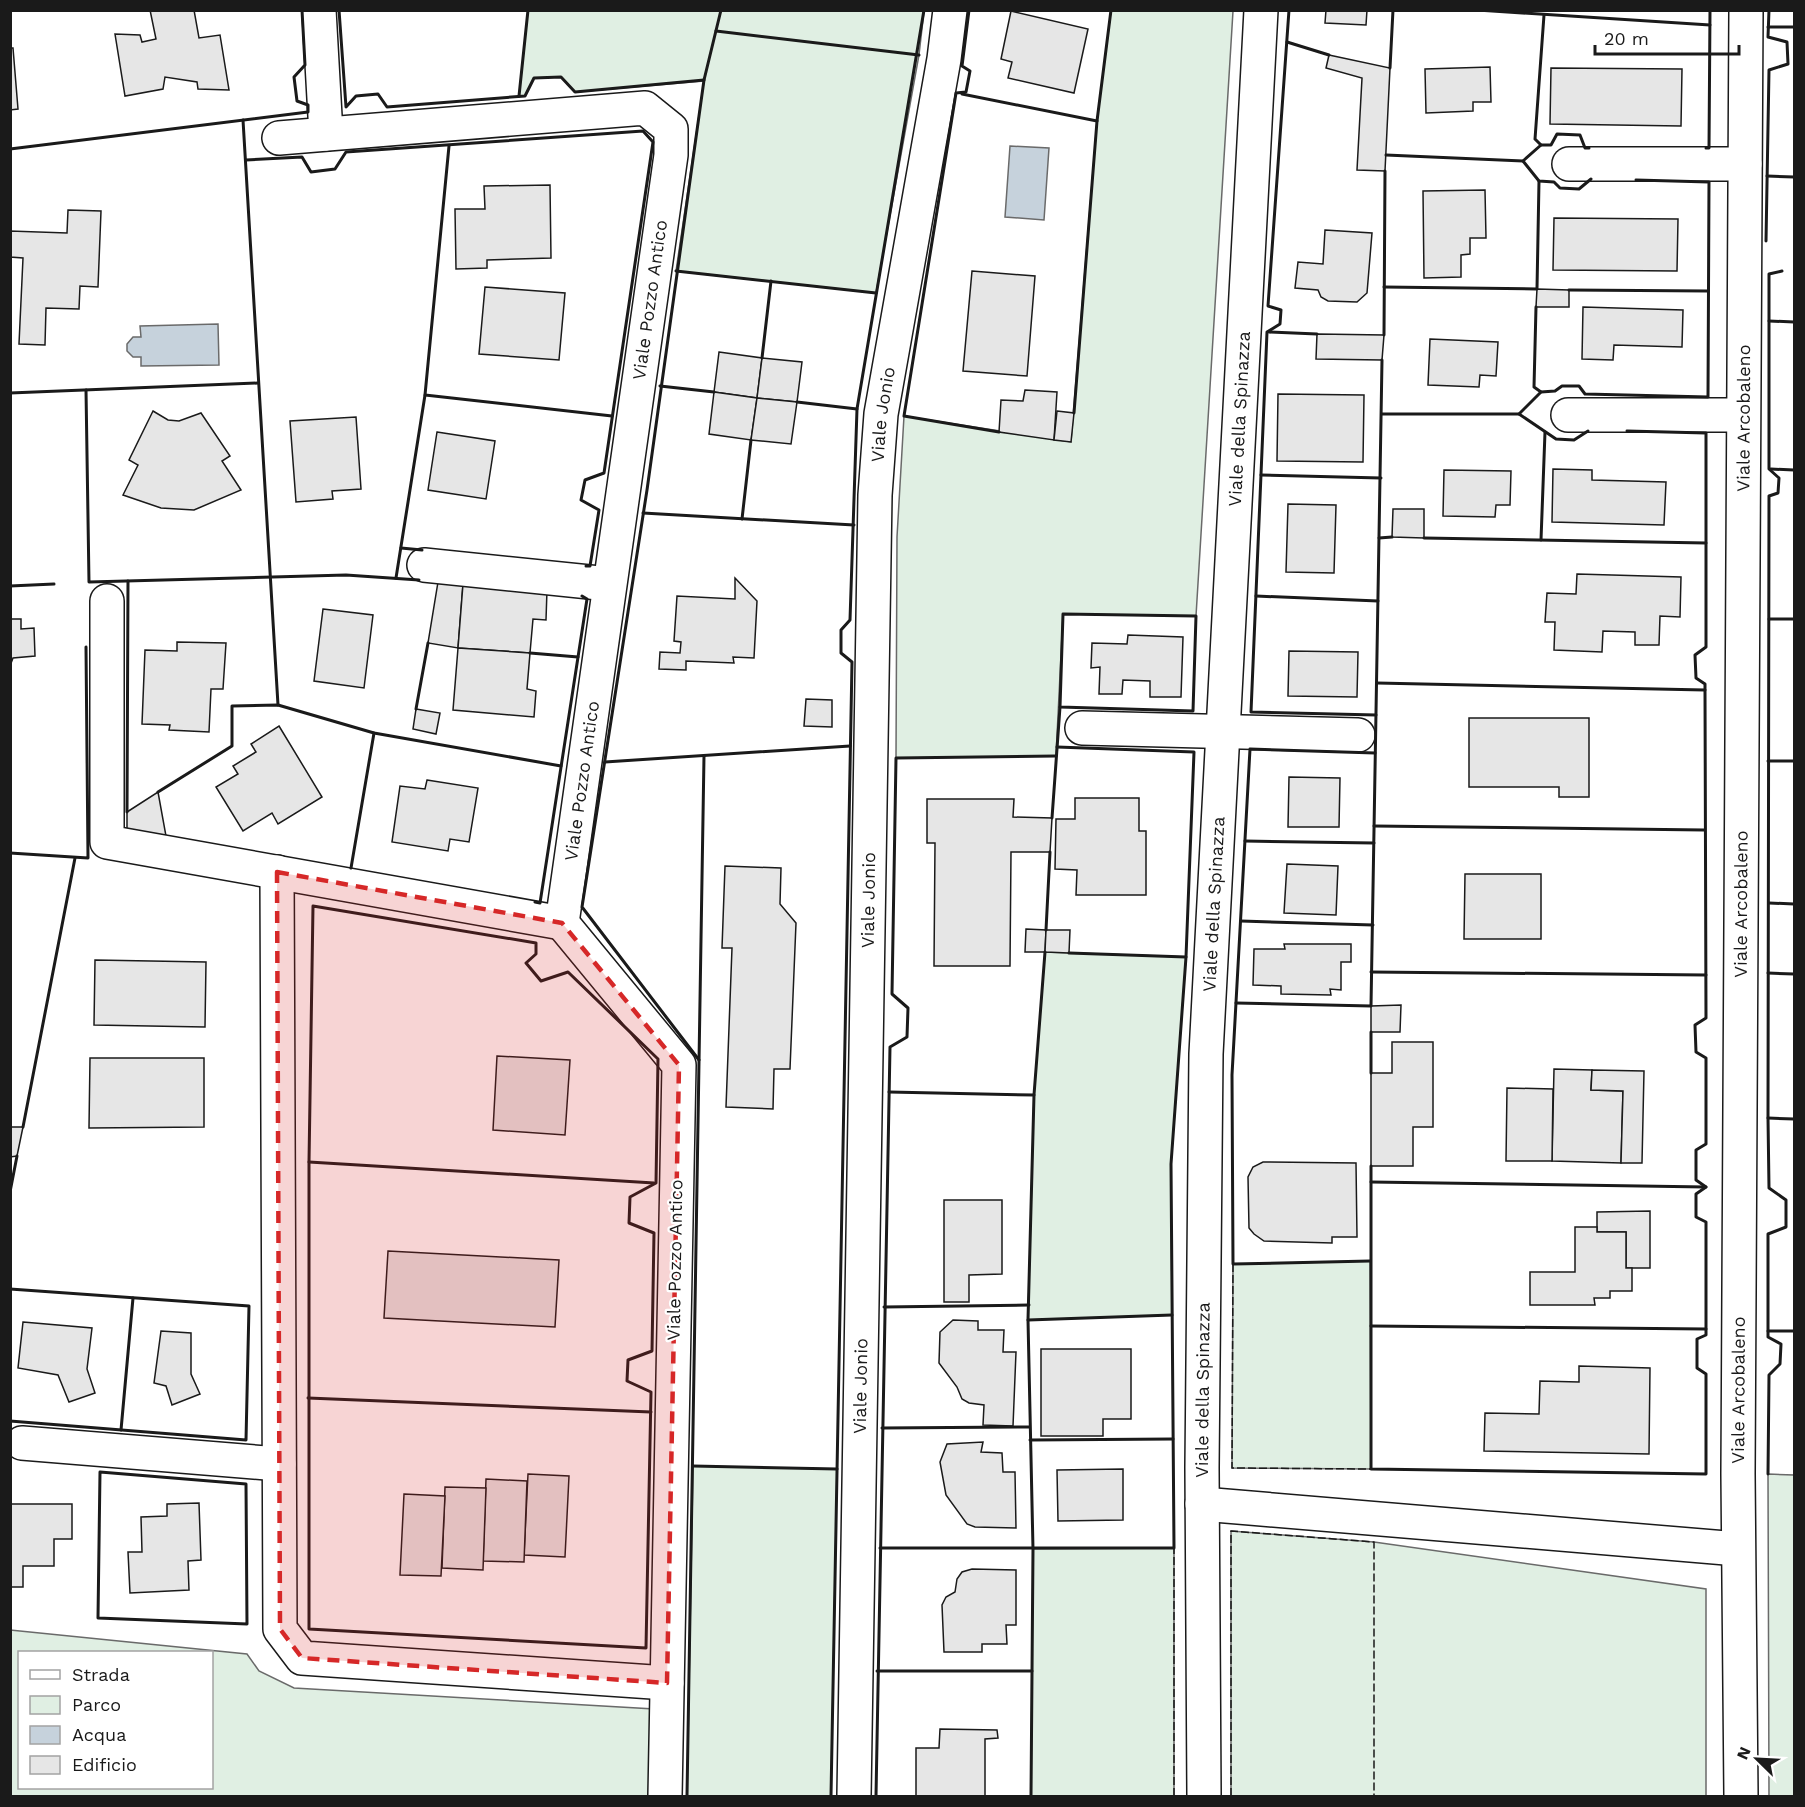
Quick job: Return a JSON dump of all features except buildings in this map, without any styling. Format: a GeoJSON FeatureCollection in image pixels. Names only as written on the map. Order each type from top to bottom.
{"type":"FeatureCollection","features":[{"type":"Feature","properties":{"kind":"street"},"geometry":{"type":"LineString","coordinates":[[319,10],[326,134]]}},
{"type":"Feature","properties":{"kind":"street","name":"Viale Jonio"},"geometry":{"type":"LineString","coordinates":[[854,1797],[875,495],[881,414],[942,71],[950,10]]}},
{"type":"Feature","properties":{"kind":"street","name":"Viale della Spinazza"},"geometry":{"type":"LineString","coordinates":[[1204,1797],[1202,1504],[1206,1054],[1221,732],[1261,10]]}},
{"type":"Feature","properties":{"kind":"street","name":"Viale Arcobaleno"},"geometry":{"type":"LineString","coordinates":[[1741,1797],[1738,1549],[1746,10]]}},
{"type":"Feature","properties":{"kind":"street","name":"Viale Pozzo Antico"},"geometry":{"type":"LineString","coordinates":[[279,138],[645,108],[671,129],[671,155],[562,923],[678,1065],[665,1797]]}},
{"type":"Feature","properties":{"kind":"street"},"geometry":{"type":"LineString","coordinates":[[1569,164],[1745,164]]}},
{"type":"Feature","properties":{"kind":"street"},"geometry":{"type":"LineString","coordinates":[[1568,415],[1743,415]]}},
{"type":"Feature","properties":{"kind":"street"},"geometry":{"type":"LineString","coordinates":[[424,566],[609,584]]}},
{"type":"Feature","properties":{"kind":"street"},"geometry":{"type":"LineString","coordinates":[[107,600],[107,842],[562,923]]}},
{"type":"Feature","properties":{"kind":"street"},"geometry":{"type":"LineString","coordinates":[[1082,728],[1358,735]]}},
{"type":"Feature","properties":{"kind":"street"},"geometry":{"type":"LineString","coordinates":[[277,872],[280,1629],[302,1659],[667,1683]]}},
{"type":"Feature","properties":{"kind":"street"},"geometry":{"type":"LineString","coordinates":[[22,1443],[279,1464]]}},
{"type":"Feature","properties":{"kind":"street"},"geometry":{"type":"LineString","coordinates":[[1202,1504],[1738,1549]]}},
{"type":"Feature","properties":{"kind":"highlighted area"},"geometry":{"type":"Polygon","coordinates":[[[277,872],[562,923],[679,1065],[667,1683],[302,1658],[280,1629],[277,872]]]}},
{"type":"Feature","properties":{"kind":"green space"},"geometry":{"type":"Polygon","coordinates":[[[528,11],[924,11],[919,55],[876,293],[676,271],[704,81],[575,92],[561,77],[534,78],[525,96],[519,96],[528,11]]]}},
{"type":"Feature","properties":{"kind":"green space"},"geometry":{"type":"Polygon","coordinates":[[[1111,11],[1233,11],[1196,616],[1063,614],[1056,756],[896,758],[897,537],[904,416],[1071,442],[1097,121],[1111,11]]]}},
{"type":"Feature","properties":{"kind":"green space"},"geometry":{"type":"Polygon","coordinates":[[[1045,952],[1186,957],[1171,1164],[1172,1315],[1028,1320],[1034,1095],[1045,952]]]}},
{"type":"Feature","properties":{"kind":"green space"},"geometry":{"type":"Polygon","coordinates":[[[1370,1261],[1371,1469],[1232,1468],[1233,1264],[1370,1261]]]}},
{"type":"Feature","properties":{"kind":"green space"},"geometry":{"type":"Polygon","coordinates":[[[693,1466],[837,1469],[831,1796],[687,1796],[693,1466]]]}},
{"type":"Feature","properties":{"kind":"green space"},"geometry":{"type":"Polygon","coordinates":[[[1768,1474],[1794,1475],[1794,1796],[1769,1796],[1768,1474]]]}},
{"type":"Feature","properties":{"kind":"green space"},"geometry":{"type":"Polygon","coordinates":[[[1231,1531],[1374,1542],[1706,1589],[1706,1796],[1231,1796],[1231,1531]]]}},
{"type":"Feature","properties":{"kind":"green space"},"geometry":{"type":"Polygon","coordinates":[[[1174,1548],[1174,1796],[1031,1796],[1033,1549],[1174,1548]]]}},
{"type":"Feature","properties":{"kind":"green space"},"geometry":{"type":"Polygon","coordinates":[[[10,1630],[247,1654],[259,1671],[294,1688],[654,1709],[652,1796],[11,1796],[10,1630]]]}},
{"type":"Feature","properties":{"kind":"water"},"geometry":{"type":"Polygon","coordinates":[[[1010,146],[1049,148],[1044,220],[1005,217],[1010,146]]]}},
{"type":"Feature","properties":{"kind":"water"},"geometry":{"type":"Polygon","coordinates":[[[218,324],[219,365],[141,366],[141,357],[133,357],[127,351],[127,344],[133,337],[141,337],[140,326],[218,324]]]}},
{"type":"Feature","properties":{"kind":"fence"},"geometry":{"type":"LineString","coordinates":[[1233,1264],[1232,1468],[1371,1469]]}},
{"type":"Feature","properties":{"kind":"fence"},"geometry":{"type":"LineString","coordinates":[[1231,1796],[1231,1531],[1374,1542],[1374,1796]]}},
{"type":"Feature","properties":{"kind":"fence"},"geometry":{"type":"LineString","coordinates":[[1174,1548],[1174,1796]]}},
{"type":"Feature","properties":{"kind":"wall"},"geometry":{"type":"LineString","coordinates":[[10,149],[308,112],[308,105],[297,101],[294,77],[305,65],[302,10]]}},
{"type":"Feature","properties":{"kind":"wall"},"geometry":{"type":"LineString","coordinates":[[339,10],[346,107],[356,96],[378,94],[387,107],[525,96],[534,78],[561,77],[575,92],[704,80]]}},
{"type":"Feature","properties":{"kind":"wall"},"geometry":{"type":"LineString","coordinates":[[519,96],[528,10]]}},
{"type":"Feature","properties":{"kind":"wall"},"geometry":{"type":"LineString","coordinates":[[699,1060],[582,907],[647,490],[704,80],[721,10]]}},
{"type":"Feature","properties":{"kind":"wall"},"geometry":{"type":"LineString","coordinates":[[831,1796],[852,662],[841,653],[841,630],[850,620],[857,409],[924,10]]}},
{"type":"Feature","properties":{"kind":"wall"},"geometry":{"type":"LineString","coordinates":[[969,10],[962,66],[970,71],[966,92],[956,93],[904,416],[999,432]]}},
{"type":"Feature","properties":{"kind":"wall"},"geometry":{"type":"LineString","coordinates":[[1074,413],[1097,121],[1111,10]]}},
{"type":"Feature","properties":{"kind":"wall"},"geometry":{"type":"LineString","coordinates":[[1289,10],[1268,306],[1281,310],[1280,324],[1267,332],[1251,712],[1376,715]]}},
{"type":"Feature","properties":{"kind":"wall"},"geometry":{"type":"LineString","coordinates":[[1390,68],[1393,10]]}},
{"type":"Feature","properties":{"kind":"wall"},"geometry":{"type":"LineString","coordinates":[[1477,10],[1710,25]]}},
{"type":"Feature","properties":{"kind":"wall"},"geometry":{"type":"LineString","coordinates":[[1706,148],[1709,148],[1710,10]]}},
{"type":"Feature","properties":{"kind":"wall"},"geometry":{"type":"LineString","coordinates":[[1766,241],[1769,70],[1788,64],[1787,42],[1768,37],[1769,10]]}},
{"type":"Feature","properties":{"kind":"wall"},"geometry":{"type":"LineString","coordinates":[[1541,145],[1535,139],[1544,15]]}},
{"type":"Feature","properties":{"kind":"wall"},"geometry":{"type":"LineString","coordinates":[[1768,27],[1794,27]]}},
{"type":"Feature","properties":{"kind":"wall"},"geometry":{"type":"LineString","coordinates":[[716,31],[919,55]]}},
{"type":"Feature","properties":{"kind":"wall"},"geometry":{"type":"LineString","coordinates":[[1287,42],[1329,55]]}},
{"type":"Feature","properties":{"kind":"wall"},"geometry":{"type":"LineString","coordinates":[[962,94],[1097,121]]}},
{"type":"Feature","properties":{"kind":"wall"},"geometry":{"type":"LineString","coordinates":[[243,120],[278,705]]}},
{"type":"Feature","properties":{"kind":"wall"},"geometry":{"type":"LineString","coordinates":[[246,160],[302,157],[311,172],[335,169],[346,152],[643,131],[653,142],[604,473],[585,480],[581,500],[599,510],[590,566],[586,566]]}},
{"type":"Feature","properties":{"kind":"wall"},"geometry":{"type":"LineString","coordinates":[[1589,148],[1585,148],[1580,135],[1557,134],[1551,145],[1541,145],[1523,161],[1539,181],[1554,182],[1560,188],[1579,189],[1591,179]]}},
{"type":"Feature","properties":{"kind":"wall"},"geometry":{"type":"LineString","coordinates":[[396,578],[425,395],[449,146]]}},
{"type":"Feature","properties":{"kind":"wall"},"geometry":{"type":"LineString","coordinates":[[1386,155],[1523,161]]}},
{"type":"Feature","properties":{"kind":"wall"},"geometry":{"type":"LineString","coordinates":[[1384,335],[1385,171]]}},
{"type":"Feature","properties":{"kind":"wall"},"geometry":{"type":"LineString","coordinates":[[1767,176],[1794,177]]}},
{"type":"Feature","properties":{"kind":"wall"},"geometry":{"type":"LineString","coordinates":[[1588,431],[1574,440],[1556,439],[1519,414],[1541,392],[1555,391],[1562,386],[1579,386],[1585,394],[1708,397],[1709,182],[1636,180]]}},
{"type":"Feature","properties":{"kind":"wall"},"geometry":{"type":"LineString","coordinates":[[1384,287],[1537,289],[1539,181]]}},
{"type":"Feature","properties":{"kind":"wall"},"geometry":{"type":"LineString","coordinates":[[676,271],[876,293]]}},
{"type":"Feature","properties":{"kind":"wall"},"geometry":{"type":"LineString","coordinates":[[1768,1474],[1769,1375],[1780,1364],[1781,1344],[1768,1337],[1768,1234],[1786,1227],[1786,1200],[1769,1188],[1768,1118],[1769,496],[1778,493],[1779,478],[1769,469],[1769,274],[1782,271]]}},
{"type":"Feature","properties":{"kind":"wall"},"geometry":{"type":"LineString","coordinates":[[762,358],[771,281]]}},
{"type":"Feature","properties":{"kind":"wall"},"geometry":{"type":"LineString","coordinates":[[1569,290],[1708,291]]}},
{"type":"Feature","properties":{"kind":"wall"},"geometry":{"type":"LineString","coordinates":[[1536,307],[1534,387],[1541,392]]}},
{"type":"Feature","properties":{"kind":"wall"},"geometry":{"type":"LineString","coordinates":[[1769,321],[1794,322]]}},
{"type":"Feature","properties":{"kind":"wall"},"geometry":{"type":"LineString","coordinates":[[1269,332],[1317,334]]}},
{"type":"Feature","properties":{"kind":"wall"},"geometry":{"type":"LineString","coordinates":[[1236,1003],[1371,1006],[1382,360]]}},
{"type":"Feature","properties":{"kind":"wall"},"geometry":{"type":"LineString","coordinates":[[10,393],[258,383]]}},
{"type":"Feature","properties":{"kind":"wall"},"geometry":{"type":"LineString","coordinates":[[660,386],[714,392]]}},
{"type":"Feature","properties":{"kind":"wall"},"geometry":{"type":"LineString","coordinates":[[86,390],[89,582],[346,575],[419,580]]}},
{"type":"Feature","properties":{"kind":"wall"},"geometry":{"type":"LineString","coordinates":[[425,395],[612,416]]}},
{"type":"Feature","properties":{"kind":"wall"},"geometry":{"type":"LineString","coordinates":[[797,402],[857,409]]}},
{"type":"Feature","properties":{"kind":"wall"},"geometry":{"type":"LineString","coordinates":[[1382,414],[1519,414]]}},
{"type":"Feature","properties":{"kind":"wall"},"geometry":{"type":"LineString","coordinates":[[1371,1166],[1371,1469],[1706,1474],[1706,1374],[1697,1368],[1697,1339],[1706,1335],[1706,1222],[1696,1217],[1696,1194],[1706,1187],[1696,1180],[1696,1150],[1706,1144],[1706,1058],[1696,1052],[1695,1025],[1706,1018],[1705,684],[1696,678],[1695,655],[1706,647],[1706,433],[1627,431]]}},
{"type":"Feature","properties":{"kind":"wall"},"geometry":{"type":"LineString","coordinates":[[1541,540],[1545,432]]}},
{"type":"Feature","properties":{"kind":"wall"},"geometry":{"type":"LineString","coordinates":[[742,519],[751,440]]}},
{"type":"Feature","properties":{"kind":"wall"},"geometry":{"type":"LineString","coordinates":[[1771,469],[1794,470]]}},
{"type":"Feature","properties":{"kind":"wall"},"geometry":{"type":"LineString","coordinates":[[1261,475],[1381,478]]}},
{"type":"Feature","properties":{"kind":"wall"},"geometry":{"type":"LineString","coordinates":[[643,513],[854,525]]}},
{"type":"Feature","properties":{"kind":"wall"},"geometry":{"type":"LineString","coordinates":[[1379,538],[1392,537]]}},
{"type":"Feature","properties":{"kind":"wall"},"geometry":{"type":"LineString","coordinates":[[1424,538],[1706,543]]}},
{"type":"Feature","properties":{"kind":"wall"},"geometry":{"type":"LineString","coordinates":[[401,548],[422,550]]}},
{"type":"Feature","properties":{"kind":"wall"},"geometry":{"type":"LineString","coordinates":[[127,812],[128,581]]}},
{"type":"Feature","properties":{"kind":"wall"},"geometry":{"type":"LineString","coordinates":[[10,586],[54,584]]}},
{"type":"Feature","properties":{"kind":"wall"},"geometry":{"type":"LineString","coordinates":[[535,902],[540,903],[587,599],[582,596]]}},
{"type":"Feature","properties":{"kind":"wall"},"geometry":{"type":"LineString","coordinates":[[1256,596],[1378,601]]}},
{"type":"Feature","properties":{"kind":"wall"},"geometry":{"type":"LineString","coordinates":[[1063,614],[1196,616],[1193,711],[1060,707],[1063,614]]}},
{"type":"Feature","properties":{"kind":"wall"},"geometry":{"type":"LineString","coordinates":[[1769,619],[1794,619]]}},
{"type":"Feature","properties":{"kind":"wall"},"geometry":{"type":"LineString","coordinates":[[416,709],[428,643]]}},
{"type":"Feature","properties":{"kind":"wall"},"geometry":{"type":"LineString","coordinates":[[10,853],[88,858],[86,647]]}},
{"type":"Feature","properties":{"kind":"wall"},"geometry":{"type":"LineString","coordinates":[[530,653],[578,657]]}},
{"type":"Feature","properties":{"kind":"wall"},"geometry":{"type":"LineString","coordinates":[[1377,683],[1705,690]]}},
{"type":"Feature","properties":{"kind":"wall"},"geometry":{"type":"LineString","coordinates":[[158,792],[232,746],[232,706],[278,705],[374,733],[561,766]]}},
{"type":"Feature","properties":{"kind":"wall"},"geometry":{"type":"LineString","coordinates":[[1052,818],[1060,707]]}},
{"type":"Feature","properties":{"kind":"wall"},"geometry":{"type":"LineString","coordinates":[[351,868],[374,733]]}},
{"type":"Feature","properties":{"kind":"wall"},"geometry":{"type":"LineString","coordinates":[[605,762],[850,746]]}},
{"type":"Feature","properties":{"kind":"wall"},"geometry":{"type":"LineString","coordinates":[[880,1548],[1174,1548],[1171,1164],[1186,957],[1194,752],[1057,747]]}},
{"type":"Feature","properties":{"kind":"wall"},"geometry":{"type":"LineString","coordinates":[[1370,1261],[1233,1264],[1232,1075],[1250,749],[1375,753]]}},
{"type":"Feature","properties":{"kind":"wall"},"geometry":{"type":"LineString","coordinates":[[687,1796],[704,756]]}},
{"type":"Feature","properties":{"kind":"wall"},"geometry":{"type":"LineString","coordinates":[[876,1796],[890,1047],[907,1037],[908,1008],[892,994],[896,758],[1056,756]]}},
{"type":"Feature","properties":{"kind":"wall"},"geometry":{"type":"LineString","coordinates":[[1768,761],[1794,761]]}},
{"type":"Feature","properties":{"kind":"wall"},"geometry":{"type":"LineString","coordinates":[[1374,826],[1704,830]]}},
{"type":"Feature","properties":{"kind":"wall"},"geometry":{"type":"LineString","coordinates":[[1245,841],[1374,843]]}},
{"type":"Feature","properties":{"kind":"wall"},"geometry":{"type":"LineString","coordinates":[[1046,930],[1050,852]]}},
{"type":"Feature","properties":{"kind":"wall"},"geometry":{"type":"LineString","coordinates":[[23,1127],[75,858]]}},
{"type":"Feature","properties":{"kind":"wall"},"geometry":{"type":"LineString","coordinates":[[1769,903],[1794,904]]}},
{"type":"Feature","properties":{"kind":"wall"},"geometry":{"type":"LineString","coordinates":[[313,906],[536,943],[536,954],[526,963],[541,981],[568,972],[658,1059],[656,1183],[630,1197],[629,1223],[654,1233],[652,1351],[628,1360],[627,1381],[651,1392],[646,1648],[309,1629],[309,1162],[313,906]]}},
{"type":"Feature","properties":{"kind":"wall"},"geometry":{"type":"LineString","coordinates":[[1241,921],[1373,925]]}},
{"type":"Feature","properties":{"kind":"wall"},"geometry":{"type":"LineString","coordinates":[[1031,1796],[1033,1549],[1028,1320],[1034,1095],[1045,952]]}},
{"type":"Feature","properties":{"kind":"wall"},"geometry":{"type":"LineString","coordinates":[[1069,953],[1186,957]]}},
{"type":"Feature","properties":{"kind":"wall"},"geometry":{"type":"LineString","coordinates":[[1371,972],[1706,975]]}},
{"type":"Feature","properties":{"kind":"wall"},"geometry":{"type":"LineString","coordinates":[[1768,973],[1794,974]]}},
{"type":"Feature","properties":{"kind":"wall"},"geometry":{"type":"LineString","coordinates":[[1371,1032],[1371,1073]]}},
{"type":"Feature","properties":{"kind":"wall"},"geometry":{"type":"LineString","coordinates":[[889,1092],[1034,1095]]}},
{"type":"Feature","properties":{"kind":"wall"},"geometry":{"type":"LineString","coordinates":[[1768,1118],[1794,1119]]}},
{"type":"Feature","properties":{"kind":"wall"},"geometry":{"type":"LineString","coordinates":[[10,1192],[17,1156]]}},
{"type":"Feature","properties":{"kind":"wall"},"geometry":{"type":"LineString","coordinates":[[309,1162],[654,1183]]}},
{"type":"Feature","properties":{"kind":"wall"},"geometry":{"type":"LineString","coordinates":[[1371,1182],[1706,1187]]}},
{"type":"Feature","properties":{"kind":"wall"},"geometry":{"type":"LineString","coordinates":[[10,1289],[249,1306],[246,1440],[10,1421]]}},
{"type":"Feature","properties":{"kind":"wall"},"geometry":{"type":"LineString","coordinates":[[121,1430],[133,1298]]}},
{"type":"Feature","properties":{"kind":"wall"},"geometry":{"type":"LineString","coordinates":[[884,1307],[1029,1305]]}},
{"type":"Feature","properties":{"kind":"wall"},"geometry":{"type":"LineString","coordinates":[[1028,1320],[1172,1315]]}},
{"type":"Feature","properties":{"kind":"wall"},"geometry":{"type":"LineString","coordinates":[[1371,1326],[1706,1329]]}},
{"type":"Feature","properties":{"kind":"wall"},"geometry":{"type":"LineString","coordinates":[[1768,1331],[1794,1331]]}},
{"type":"Feature","properties":{"kind":"wall"},"geometry":{"type":"LineString","coordinates":[[308,1398],[651,1412]]}},
{"type":"Feature","properties":{"kind":"wall"},"geometry":{"type":"LineString","coordinates":[[882,1428],[1029,1427]]}},
{"type":"Feature","properties":{"kind":"wall"},"geometry":{"type":"LineString","coordinates":[[1030,1440],[1173,1439]]}},
{"type":"Feature","properties":{"kind":"wall"},"geometry":{"type":"LineString","coordinates":[[693,1466],[837,1469]]}},
{"type":"Feature","properties":{"kind":"wall"},"geometry":{"type":"LineString","coordinates":[[100,1472],[246,1484],[247,1624],[98,1618],[100,1472]]}},
{"type":"Feature","properties":{"kind":"wall"},"geometry":{"type":"LineString","coordinates":[[877,1671],[1032,1671]]}}]}
